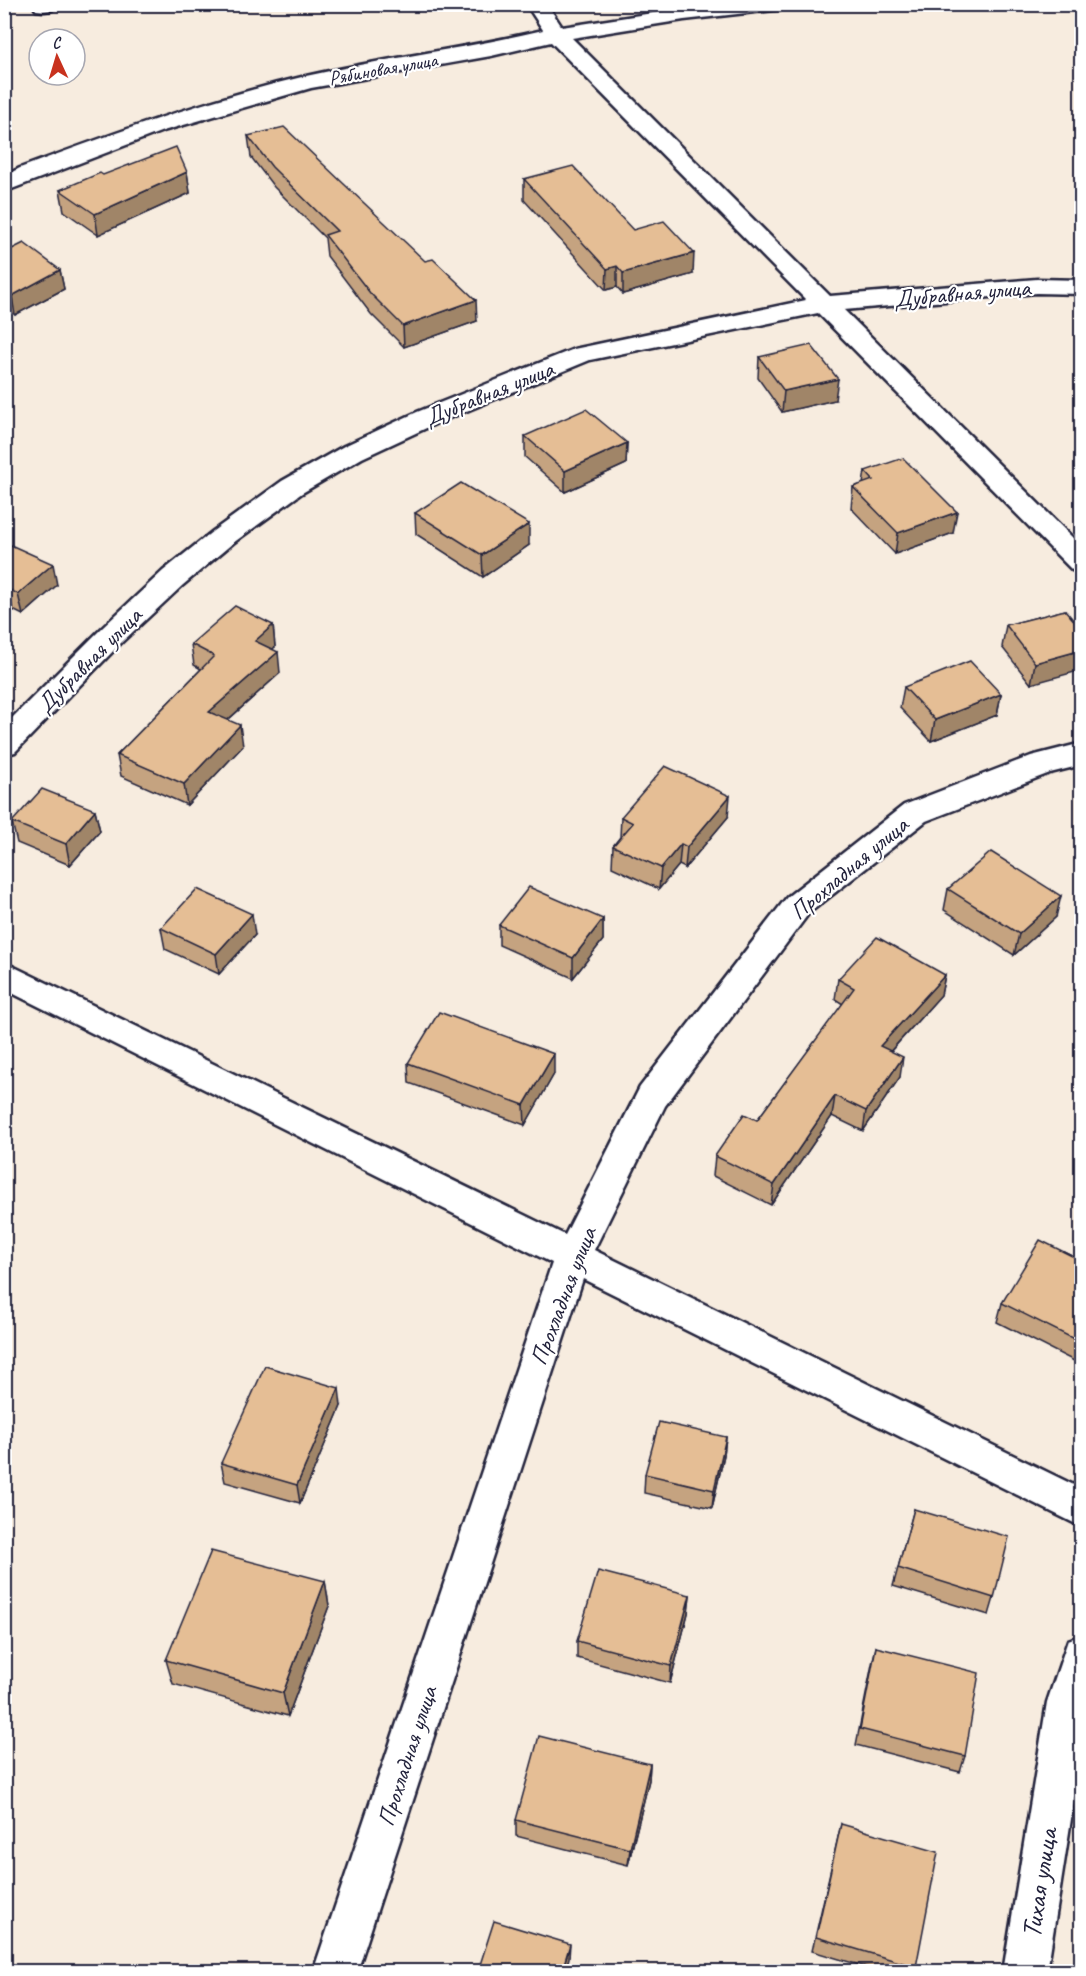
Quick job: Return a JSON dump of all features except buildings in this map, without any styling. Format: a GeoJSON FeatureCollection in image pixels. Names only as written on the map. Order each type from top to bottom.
{"type":"FeatureCollection","features":[{"type":"Feature","properties":{"kind":"street"},"geometry":{"type":"LineString","coordinates":[[536,4],[556,34],[1082,564]]}},
{"type":"Feature","properties":{"kind":"street","name":"Рябиновая улица"},"geometry":{"type":"LineString","coordinates":[[4,185],[28,173],[155,126],[308,82],[491,49],[556,34],[684,14],[774,4]]}},
{"type":"Feature","properties":{"kind":"street","name":"Дубравная улица"},"geometry":{"type":"LineString","coordinates":[[4,746],[112,635],[173,578],[292,487],[353,452],[426,418],[583,354],[825,304],[1037,286],[1082,287]]}},
{"type":"Feature","properties":{"kind":"street","name":"Прохладная улица"},"geometry":{"type":"LineString","coordinates":[[335,1971],[572,1258],[652,1097],[798,905],[915,813],[1042,764],[1082,754]]}},
{"type":"Feature","properties":{"kind":"street"},"geometry":{"type":"LineString","coordinates":[[4,974],[572,1258],[1082,1509]]}},
{"type":"Feature","properties":{"kind":"street","name":"Тихая улица"},"geometry":{"type":"LineString","coordinates":[[1025,1971],[1068,1702],[1082,1654]]}}]}
